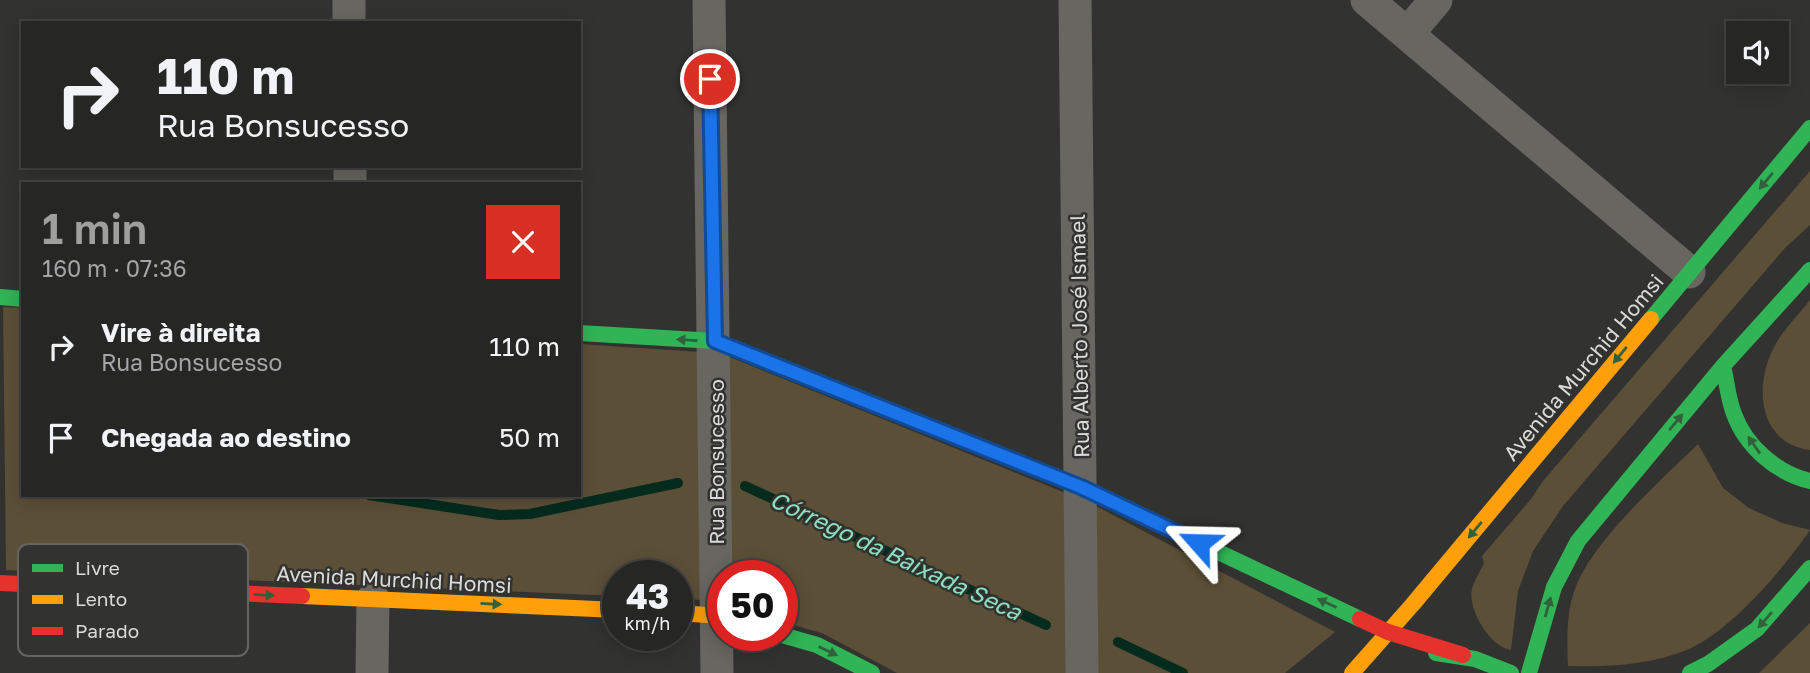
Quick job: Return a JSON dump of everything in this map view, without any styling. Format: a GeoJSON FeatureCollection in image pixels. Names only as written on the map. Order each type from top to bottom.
{"type":"FeatureCollection","features":[{"type":"Feature","properties":{"kind":"main road","name":"Avenida Murchid Homsi"},"geometry":{"type":"LineString","coordinates":[[1354,673],[1810,128]]}},
{"type":"Feature","properties":{"kind":"main road"},"geometry":{"type":"LineString","coordinates":[[1529,673],[1554,587],[1578,541],[1723,366],[1810,270]]}},
{"type":"Feature","properties":{"kind":"main road"},"geometry":{"type":"LineString","coordinates":[[0,297],[21,299]]}},
{"type":"Feature","properties":{"kind":"main road"},"geometry":{"type":"LineString","coordinates":[[581,333],[715,341],[1081,487],[1388,632],[1496,665],[1511,673]]}},
{"type":"Feature","properties":{"kind":"main road"},"geometry":{"type":"LineString","coordinates":[[1723,366],[1737,420],[1762,456],[1799,480],[1810,481]]}},
{"type":"Feature","properties":{"kind":"main road"},"geometry":{"type":"LineString","coordinates":[[1690,673],[1708,664],[1757,629],[1810,568]]}},
{"type":"Feature","properties":{"kind":"main road","name":"Avenida Murchid Homsi"},"geometry":{"type":"LineString","coordinates":[[0,583],[18,584]]}},
{"type":"Feature","properties":{"kind":"main road","name":"Avenida Murchid Homsi"},"geometry":{"type":"LineString","coordinates":[[248,594],[602,609]]}},
{"type":"Feature","properties":{"kind":"main road"},"geometry":{"type":"LineString","coordinates":[[798,640],[817,645],[872,673]]}},
{"type":"Feature","properties":{"kind":"main road"},"geometry":{"type":"LineString","coordinates":[[1408,655],[1430,652],[1463,655]]}},
{"type":"Feature","properties":{"kind":"main road"},"geometry":{"type":"LineString","coordinates":[[1354,673],[1385,660]]}},
{"type":"Feature","properties":{"kind":"street"},"geometry":{"type":"LineString","coordinates":[[349,0],[349,21]]}},
{"type":"Feature","properties":{"kind":"street","name":"Rua Bonsucesso"},"geometry":{"type":"LineString","coordinates":[[709,0],[719,560]]}},
{"type":"Feature","properties":{"kind":"street","name":"Rua Alberto José Ismael"},"geometry":{"type":"LineString","coordinates":[[1075,0],[1082,673]]}},
{"type":"Feature","properties":{"kind":"street"},"geometry":{"type":"LineString","coordinates":[[1367,0],[1689,272]]}},
{"type":"Feature","properties":{"kind":"street"},"geometry":{"type":"LineString","coordinates":[[1408,33],[1436,0]]}},
{"type":"Feature","properties":{"kind":"street"},"geometry":{"type":"LineString","coordinates":[[372,673],[373,599]]}},
{"type":"Feature","properties":{"kind":"street","name":"Rua Bonsucesso"},"geometry":{"type":"LineString","coordinates":[[717,673],[718,651]]}},
{"type":"Feature","properties":{"kind":"shaded area"},"geometry":{"type":"Polygon","coordinates":[[[1810,171],[1810,225],[1785,248],[1563,506],[1533,551],[1518,591],[1511,650],[1503,648],[1488,635],[1473,606],[1472,589],[1484,564],[1482,556],[1543,481],[1810,171]]]}},
{"type":"Feature","properties":{"kind":"shaded area"},"geometry":{"type":"Polygon","coordinates":[[[1810,300],[1810,450],[1792,445],[1779,436],[1769,423],[1764,408],[1763,391],[1764,374],[1777,342],[1810,300]]]}},
{"type":"Feature","properties":{"kind":"shaded area"},"geometry":{"type":"Polygon","coordinates":[[[3,307],[21,308],[21,497],[581,497],[581,344],[700,352],[703,600],[693,600],[693,560],[602,560],[602,595],[248,580],[248,544],[18,544],[18,571],[6,570],[3,307]]]}},
{"type":"Feature","properties":{"kind":"shaded area"},"geometry":{"type":"Polygon","coordinates":[[[727,356],[1068,494],[1070,673],[897,673],[822,633],[798,626],[798,560],[728,560],[727,356]]]}},
{"type":"Feature","properties":{"kind":"shaded area"},"geometry":{"type":"Polygon","coordinates":[[[1698,444],[1723,488],[1749,508],[1782,523],[1810,530],[1756,597],[1722,628],[1689,649],[1645,662],[1568,666],[1570,605],[1585,568],[1630,511],[1698,444]]]}},
{"type":"Feature","properties":{"kind":"shaded area"},"geometry":{"type":"Polygon","coordinates":[[[1096,506],[1335,632],[1285,673],[1096,673],[1096,506]]]}},
{"type":"Feature","properties":{"kind":"shaded area"},"geometry":{"type":"Polygon","coordinates":[[[1810,623],[1810,673],[1759,673],[1810,623]]]}},
{"type":"Feature","properties":{"kind":"waterway","name":"Córrego da Baixada Seca"},"geometry":{"type":"LineString","coordinates":[[382,497],[499,515],[530,514],[678,483]]}},
{"type":"Feature","properties":{"kind":"waterway","name":"Córrego da Baixada Seca"},"geometry":{"type":"LineString","coordinates":[[745,486],[1046,625]]}},
{"type":"Feature","properties":{"kind":"waterway","name":"Córrego da Baixada Seca"},"geometry":{"type":"LineString","coordinates":[[1118,642],[1183,673]]}},
{"type":"Feature","properties":{"kind":"traffic: fast"},"geometry":{"type":"LineString","coordinates":[[1651,319],[1810,128]]}},
{"type":"Feature","properties":{"kind":"traffic: fast"},"geometry":{"type":"LineString","coordinates":[[1529,673],[1554,587],[1578,541],[1723,366],[1810,270]]}},
{"type":"Feature","properties":{"kind":"traffic: fast"},"geometry":{"type":"LineString","coordinates":[[0,297],[21,299]]}},
{"type":"Feature","properties":{"kind":"traffic: fast"},"geometry":{"type":"LineString","coordinates":[[581,333],[715,341],[1081,487],[1360,619]]}},
{"type":"Feature","properties":{"kind":"traffic: fast"},"geometry":{"type":"LineString","coordinates":[[1723,366],[1732,408],[1746,437],[1775,465],[1810,481]]}},
{"type":"Feature","properties":{"kind":"traffic: fast"},"geometry":{"type":"LineString","coordinates":[[1690,673],[1708,664],[1757,629],[1810,568]]}},
{"type":"Feature","properties":{"kind":"traffic: fast"},"geometry":{"type":"LineString","coordinates":[[798,640],[817,645],[872,673]]}},
{"type":"Feature","properties":{"kind":"traffic: fast"},"geometry":{"type":"LineString","coordinates":[[1436,653],[1475,659],[1511,673]]}},
{"type":"Feature","properties":{"kind":"traffic: slow"},"geometry":{"type":"LineString","coordinates":[[1352,673],[1651,319]]}},
{"type":"Feature","properties":{"kind":"traffic: slow"},"geometry":{"type":"LineString","coordinates":[[302,596],[602,609]]}},
{"type":"Feature","properties":{"kind":"traffic: slow"},"geometry":{"type":"LineString","coordinates":[[693,614],[707,615]]}},
{"type":"Feature","properties":{"kind":"traffic: jam"},"geometry":{"type":"LineString","coordinates":[[0,583],[18,584]]}},
{"type":"Feature","properties":{"kind":"traffic: jam"},"geometry":{"type":"LineString","coordinates":[[248,594],[302,596]]}},
{"type":"Feature","properties":{"kind":"traffic: jam"},"geometry":{"type":"LineString","coordinates":[[1360,619],[1388,632],[1463,655]]}},
{"type":"Feature","properties":{"kind":"route"},"geometry":{"type":"LineString","coordinates":[[710,79],[715,341],[1081,487],[1199,543]]}}]}
